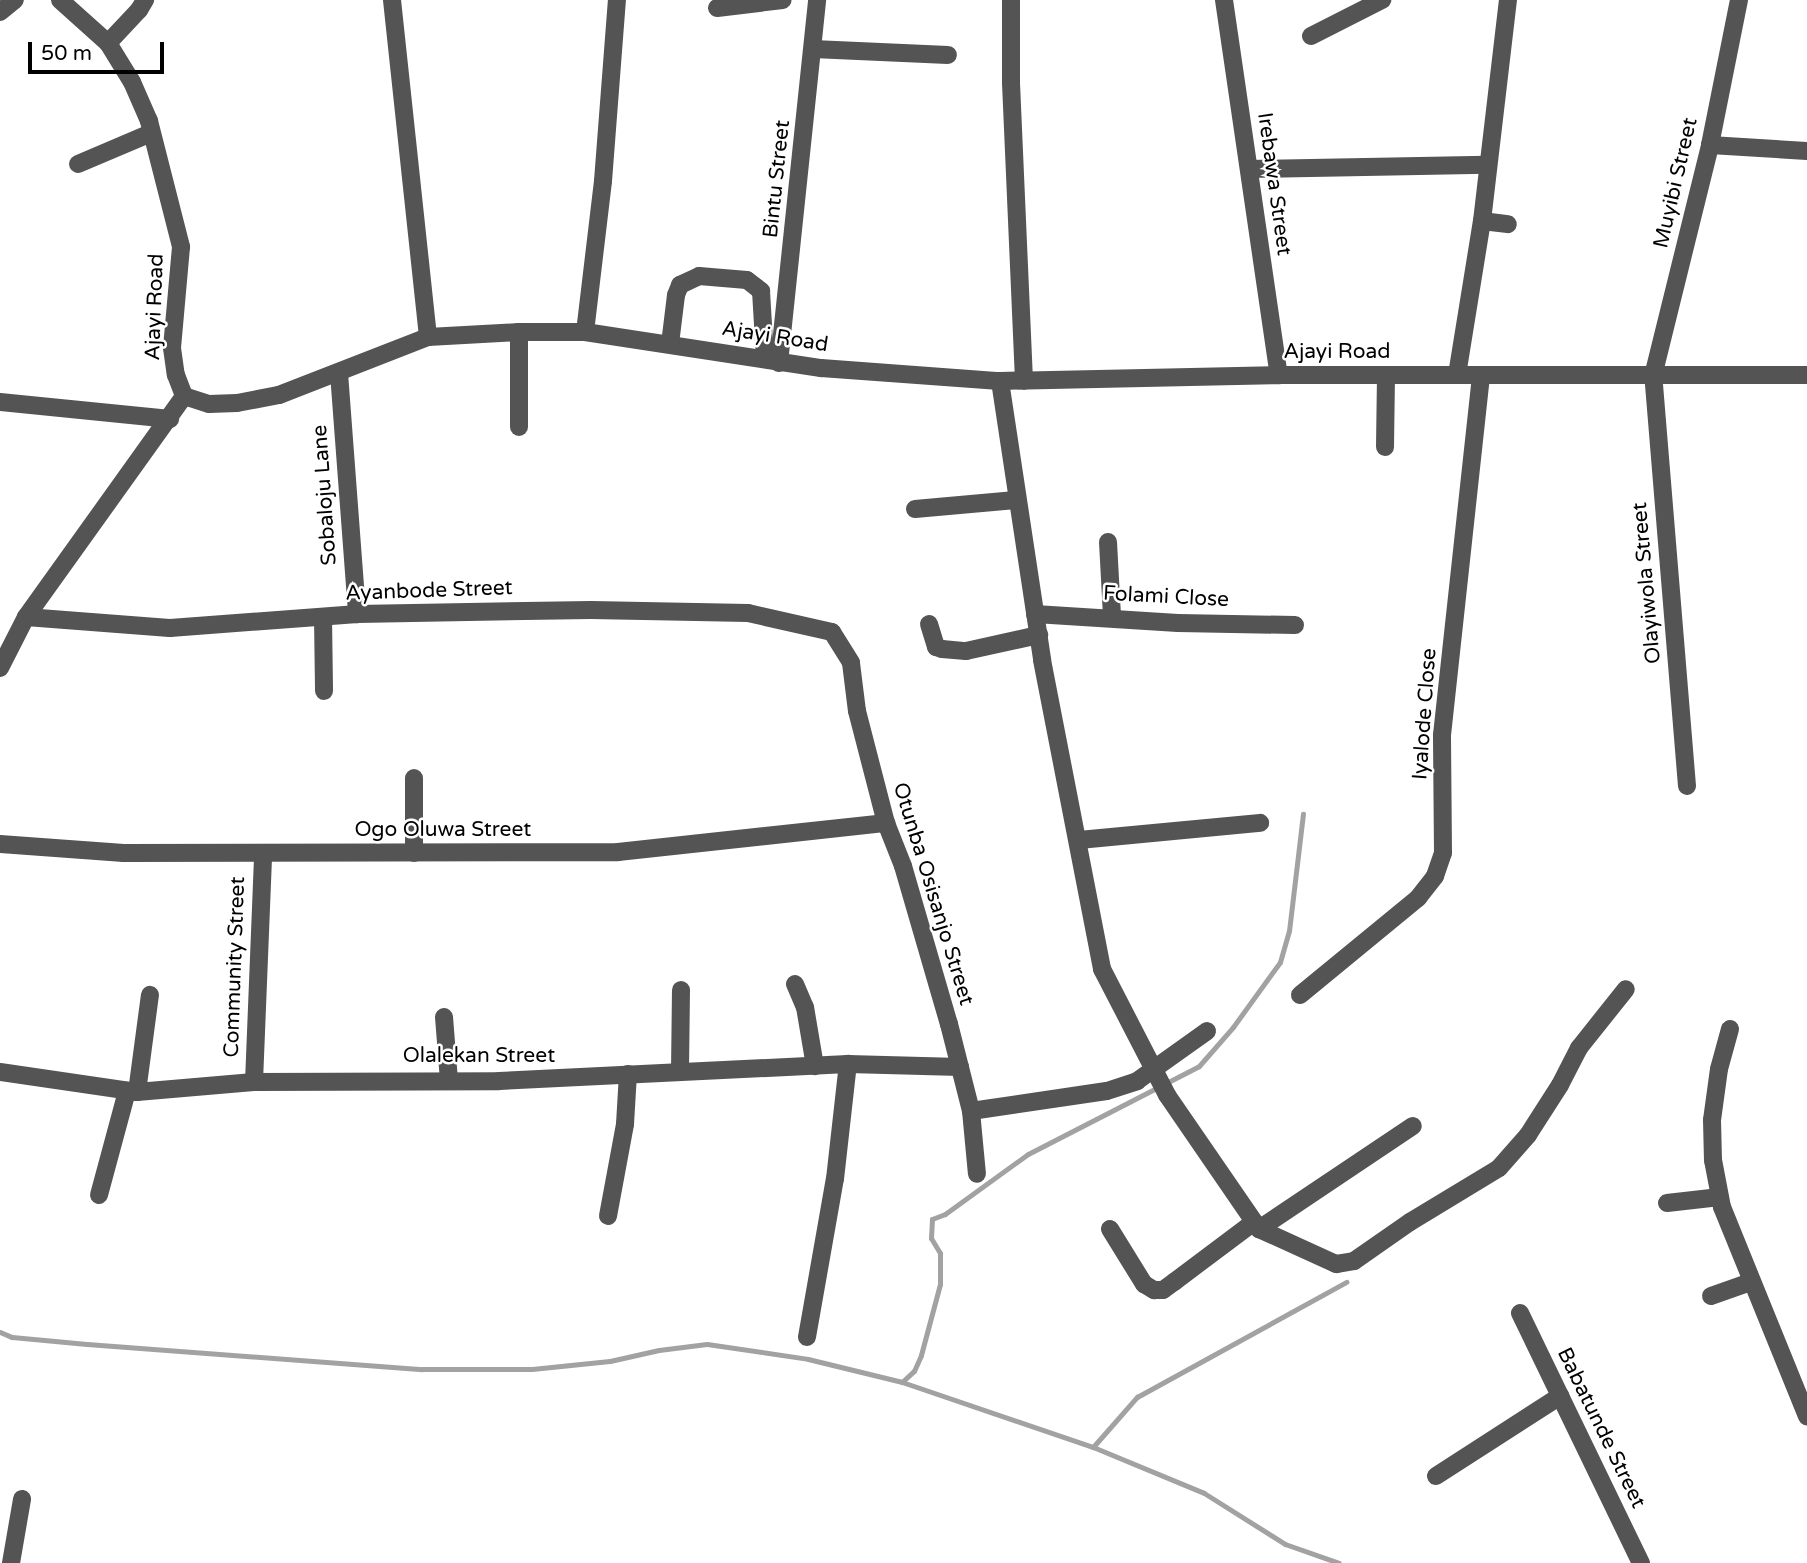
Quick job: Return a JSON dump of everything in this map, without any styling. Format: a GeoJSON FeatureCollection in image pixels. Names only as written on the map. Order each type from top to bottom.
{"type":"FeatureCollection","features":[{"type":"Feature","properties":{"kind":"street"},"geometry":{"type":"LineString","coordinates":[[0,12],[16,0]]}},
{"type":"Feature","properties":{"kind":"street","name":"Ajayi Road"},"geometry":{"type":"LineString","coordinates":[[60,0],[108,43],[132,82],[151,133],[181,247],[172,348],[184,396],[209,404],[237,403],[279,395],[428,337],[519,332],[585,332],[772,361],[1000,381],[1279,375],[1807,374]]}},
{"type":"Feature","properties":{"kind":"street"},"geometry":{"type":"LineString","coordinates":[[108,43],[145,0]]}},
{"type":"Feature","properties":{"kind":"street"},"geometry":{"type":"LineString","coordinates":[[392,0],[428,337]]}},
{"type":"Feature","properties":{"kind":"street"},"geometry":{"type":"LineString","coordinates":[[585,332],[603,181],[617,0]]}},
{"type":"Feature","properties":{"kind":"street"},"geometry":{"type":"LineString","coordinates":[[717,8],[783,0]]}},
{"type":"Feature","properties":{"kind":"street","name":"Bintu Street"},"geometry":{"type":"LineString","coordinates":[[772,361],[817,0]]}},
{"type":"Feature","properties":{"kind":"street"},"geometry":{"type":"LineString","coordinates":[[1011,0],[1011,83],[1024,381]]}},
{"type":"Feature","properties":{"kind":"street","name":"Irebawa Street"},"geometry":{"type":"LineString","coordinates":[[1224,0],[1279,375]]}},
{"type":"Feature","properties":{"kind":"street"},"geometry":{"type":"LineString","coordinates":[[1311,36],[1382,0]]}},
{"type":"Feature","properties":{"kind":"street"},"geometry":{"type":"LineString","coordinates":[[1457,375],[1482,221],[1507,0]]}},
{"type":"Feature","properties":{"kind":"street","name":"Muyibi Street"},"geometry":{"type":"LineString","coordinates":[[1653,376],[1710,145],[1739,0]]}},
{"type":"Feature","properties":{"kind":"street"},"geometry":{"type":"LineString","coordinates":[[813,49],[948,55]]}},
{"type":"Feature","properties":{"kind":"street"},"geometry":{"type":"LineString","coordinates":[[78,164],[151,133]]}},
{"type":"Feature","properties":{"kind":"street"},"geometry":{"type":"LineString","coordinates":[[1710,145],[1807,151]]}},
{"type":"Feature","properties":{"kind":"street"},"geometry":{"type":"LineString","coordinates":[[1250,169],[1487,165]]}},
{"type":"Feature","properties":{"kind":"street"},"geometry":{"type":"LineString","coordinates":[[1482,221],[1508,224]]}},
{"type":"Feature","properties":{"kind":"street"},"geometry":{"type":"LineString","coordinates":[[670,344],[680,285],[699,276],[747,280],[761,291],[772,361]]}},
{"type":"Feature","properties":{"kind":"street"},"geometry":{"type":"LineString","coordinates":[[519,332],[519,427]]}},
{"type":"Feature","properties":{"kind":"street","name":"Sobaloju Lane"},"geometry":{"type":"LineString","coordinates":[[339,373],[356,614]]}},
{"type":"Feature","properties":{"kind":"street"},"geometry":{"type":"LineString","coordinates":[[1385,447],[1386,375]]}},
{"type":"Feature","properties":{"kind":"street","name":"Iyalode Close"},"geometry":{"type":"LineString","coordinates":[[1300,995],[1418,898],[1435,876],[1443,853],[1441,734],[1481,376]]}},
{"type":"Feature","properties":{"kind":"street","name":"Olayiwola Street"},"geometry":{"type":"LineString","coordinates":[[1653,376],[1687,786]]}},
{"type":"Feature","properties":{"kind":"street"},"geometry":{"type":"LineString","coordinates":[[1000,381],[1038,635],[1102,969],[1161,1081],[1256,1225],[1336,1264],[1354,1261],[1410,1222],[1499,1168],[1528,1135],[1560,1085],[1579,1048],[1626,989]]}},
{"type":"Feature","properties":{"kind":"street"},"geometry":{"type":"LineString","coordinates":[[0,668],[26,617],[184,396]]}},
{"type":"Feature","properties":{"kind":"street"},"geometry":{"type":"LineString","coordinates":[[0,402],[170,419]]}},
{"type":"Feature","properties":{"kind":"street"},"geometry":{"type":"LineString","coordinates":[[915,509],[1016,500]]}},
{"type":"Feature","properties":{"kind":"street"},"geometry":{"type":"LineString","coordinates":[[1108,542],[1111,617]]}},
{"type":"Feature","properties":{"kind":"street","name":"Ayanbode Street"},"geometry":{"type":"LineString","coordinates":[[26,617],[170,628],[356,614],[591,610],[748,613],[832,632]]}},
{"type":"Feature","properties":{"kind":"street","name":"Folami Close"},"geometry":{"type":"LineString","coordinates":[[1035,614],[1178,623],[1295,625]]}},
{"type":"Feature","properties":{"kind":"street"},"geometry":{"type":"LineString","coordinates":[[323,617],[324,691]]}},
{"type":"Feature","properties":{"kind":"street"},"geometry":{"type":"LineString","coordinates":[[929,624],[936,647],[942,649],[966,651],[1038,635]]}},
{"type":"Feature","properties":{"kind":"street","name":"Otunba Osisanjo Street"},"geometry":{"type":"LineString","coordinates":[[832,632],[851,663],[857,711],[886,823],[903,866],[960,1066],[971,1111],[977,1174]]}},
{"type":"Feature","properties":{"kind":"street"},"geometry":{"type":"LineString","coordinates":[[414,778],[414,853]]}},
{"type":"Feature","properties":{"kind":"street","name":"Ogo Oluwa Street"},"geometry":{"type":"LineString","coordinates":[[0,844],[124,853],[618,852],[886,823]]}},
{"type":"Feature","properties":{"kind":"street"},"geometry":{"type":"LineString","coordinates":[[1079,840],[1261,823]]}},
{"type":"Feature","properties":{"kind":"street","name":"Community Street"},"geometry":{"type":"LineString","coordinates":[[254,1082],[263,853]]}},
{"type":"Feature","properties":{"kind":"street"},"geometry":{"type":"LineString","coordinates":[[795,984],[805,1007],[815,1066]]}},
{"type":"Feature","properties":{"kind":"street"},"geometry":{"type":"LineString","coordinates":[[680,1071],[681,989]]}},
{"type":"Feature","properties":{"kind":"street"},"geometry":{"type":"LineString","coordinates":[[99,1195],[132,1091],[150,995]]}},
{"type":"Feature","properties":{"kind":"street"},"geometry":{"type":"LineString","coordinates":[[444,1017],[449,1080]]}},
{"type":"Feature","properties":{"kind":"street"},"geometry":{"type":"LineString","coordinates":[[1730,1029],[1719,1069],[1712,1120],[1713,1160],[1720,1197],[1751,1282],[1807,1416]]}},
{"type":"Feature","properties":{"kind":"street"},"geometry":{"type":"LineString","coordinates":[[971,1111],[1107,1091],[1137,1081],[1161,1081],[1207,1031]]}},
{"type":"Feature","properties":{"kind":"street"},"geometry":{"type":"LineString","coordinates":[[807,1337],[835,1179],[848,1064]]}},
{"type":"Feature","properties":{"kind":"street","name":"Olalekan Street"},"geometry":{"type":"LineString","coordinates":[[0,1072],[132,1091],[254,1082],[567,1079],[848,1064],[960,1066]]}},
{"type":"Feature","properties":{"kind":"street"},"geometry":{"type":"LineString","coordinates":[[608,1216],[625,1124],[628,1074]]}},
{"type":"Feature","properties":{"kind":"street"},"geometry":{"type":"LineString","coordinates":[[1110,1229],[1144,1284],[1154,1290],[1163,1290],[1256,1225],[1413,1126]]}},
{"type":"Feature","properties":{"kind":"street"},"geometry":{"type":"LineString","coordinates":[[1667,1203],[1720,1197]]}},
{"type":"Feature","properties":{"kind":"street"},"geometry":{"type":"LineString","coordinates":[[1711,1296],[1751,1282]]}},
{"type":"Feature","properties":{"kind":"street","name":"Babatunde Street"},"geometry":{"type":"LineString","coordinates":[[1520,1313],[1641,1563]]}},
{"type":"Feature","properties":{"kind":"street"},"geometry":{"type":"LineString","coordinates":[[1436,1476],[1560,1396]]}},
{"type":"Feature","properties":{"kind":"street"},"geometry":{"type":"LineString","coordinates":[[11,1563],[22,1499]]}},
{"type":"Feature","properties":{"kind":"waterway"},"geometry":{"type":"LineString","coordinates":[[902,1382],[914,1371],[921,1355],[940,1284],[940,1253],[931,1238],[932,1219],[945,1214],[1028,1154],[1199,1066],[1233,1027],[1280,962],[1289,931],[1303,814]]}},
{"type":"Feature","properties":{"kind":"waterway"},"geometry":{"type":"LineString","coordinates":[[1093,1447],[1137,1397],[1346,1282]]}},
{"type":"Feature","properties":{"kind":"waterway"},"geometry":{"type":"LineString","coordinates":[[0,1332],[12,1337],[87,1344],[422,1369],[532,1369],[610,1361],[659,1350],[707,1344],[808,1359],[902,1382],[1093,1447],[1204,1493],[1285,1544],[1339,1563]]}}]}
